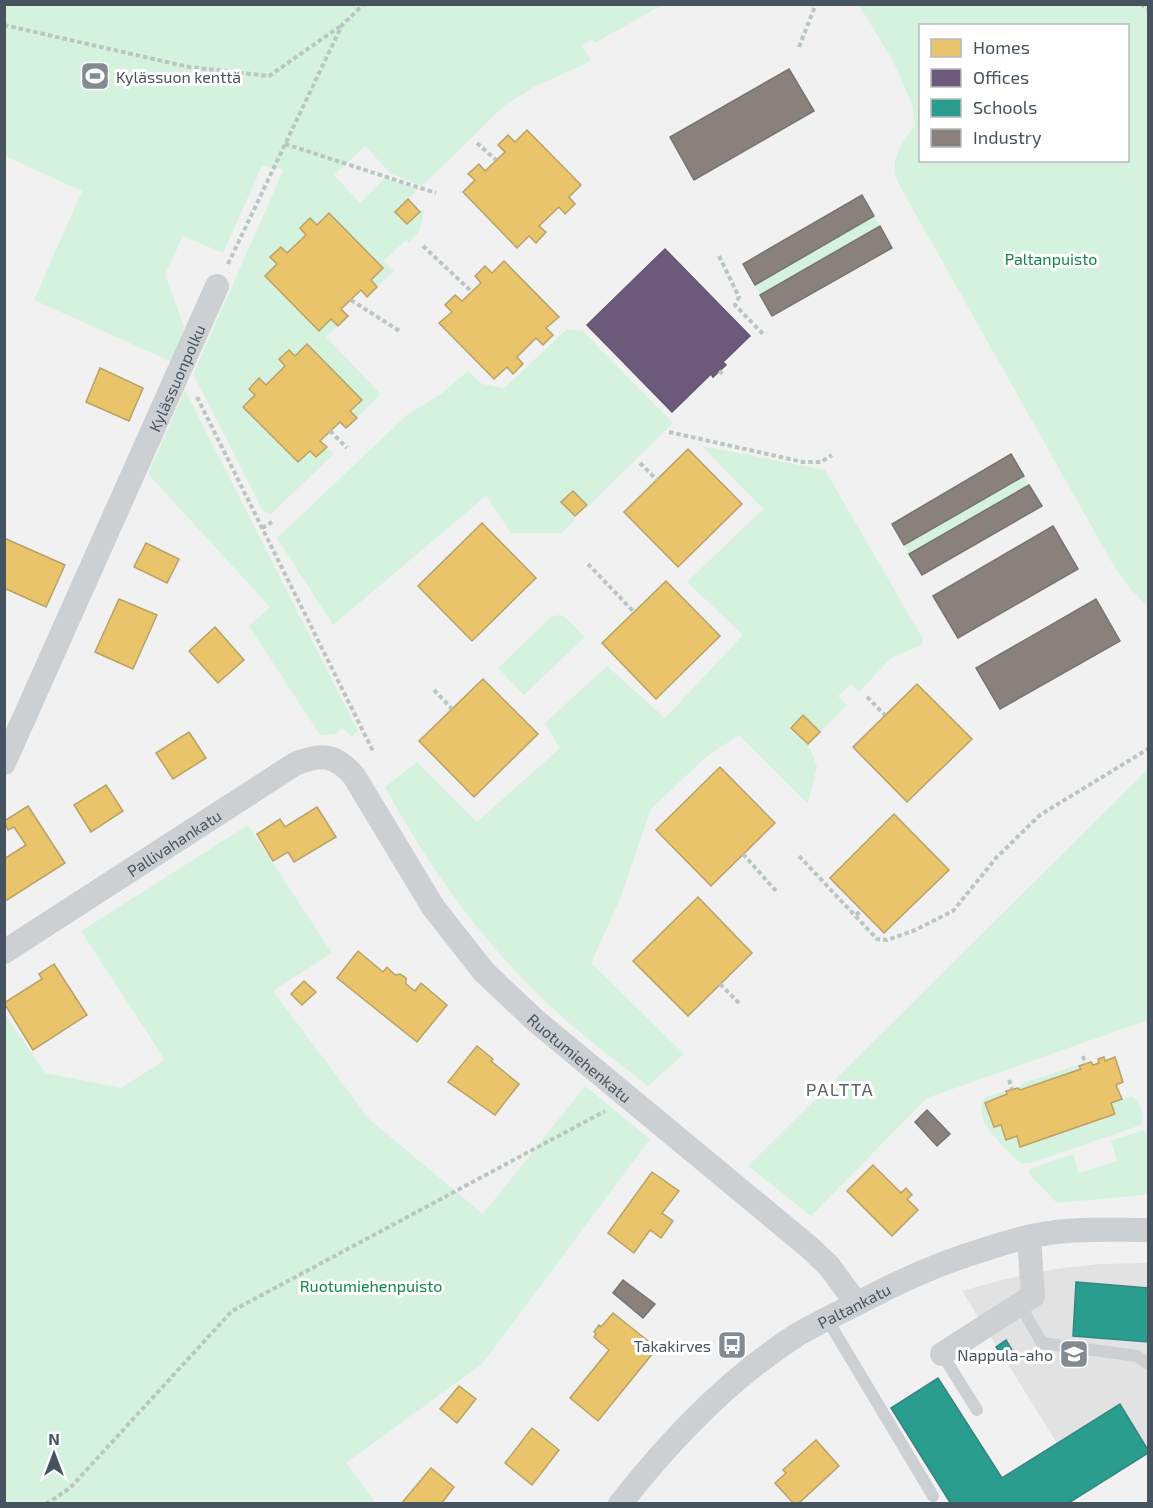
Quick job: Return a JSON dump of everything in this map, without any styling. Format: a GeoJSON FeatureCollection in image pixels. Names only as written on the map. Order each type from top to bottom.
{"type":"FeatureCollection","features":[{"type":"Feature","properties":{"kind":"street","name":"Kylässuonpolku"},"geometry":{"type":"LineString","coordinates":[[4,763],[218,286]]}},
{"type":"Feature","properties":{"kind":"street","name":"Pallivahankatu"},"geometry":{"type":"LineString","coordinates":[[4,952],[295,764],[324,756],[338,760],[349,770]]}},
{"type":"Feature","properties":{"kind":"street","name":"Ruotumiehenkatu"},"geometry":{"type":"LineString","coordinates":[[349,770],[433,907],[484,972],[536,1021],[809,1246],[829,1266],[856,1303]]}},
{"type":"Feature","properties":{"kind":"street","name":"Paltankatu"},"geometry":{"type":"LineString","coordinates":[[620,1503],[655,1461],[728,1388],[796,1336],[856,1303],[897,1282],[950,1260],[1029,1237],[1051,1232],[1149,1230]]}},
{"type":"Feature","properties":{"kind":"street"},"geometry":{"type":"LineString","coordinates":[[942,1354],[1033,1296],[1029,1237]]}},
{"type":"Feature","properties":{"kind":"lane"},"geometry":{"type":"LineString","coordinates":[[1020,1305],[1042,1343],[1137,1356],[1149,1364]]}},
{"type":"Feature","properties":{"kind":"lane"},"geometry":{"type":"LineString","coordinates":[[826,1319],[933,1496]]}},
{"type":"Feature","properties":{"kind":"lane"},"geometry":{"type":"LineString","coordinates":[[942,1354],[977,1410]]}},
{"type":"Feature","properties":{"kind":"path"},"geometry":{"type":"LineString","coordinates":[[4,25],[189,67],[268,76],[342,25],[364,4]]}},
{"type":"Feature","properties":{"kind":"path"},"geometry":{"type":"LineString","coordinates":[[799,47],[816,4]]}},
{"type":"Feature","properties":{"kind":"path"},"geometry":{"type":"LineString","coordinates":[[1141,4],[1149,9]]}},
{"type":"Feature","properties":{"kind":"path"},"geometry":{"type":"LineString","coordinates":[[218,286],[342,25]]}},
{"type":"Feature","properties":{"kind":"path"},"geometry":{"type":"LineString","coordinates":[[477,142],[496,160]]}},
{"type":"Feature","properties":{"kind":"path"},"geometry":{"type":"LineString","coordinates":[[285,144],[436,193]]}},
{"type":"Feature","properties":{"kind":"path"},"geometry":{"type":"LineString","coordinates":[[423,246],[472,292]]}},
{"type":"Feature","properties":{"kind":"path"},"geometry":{"type":"LineString","coordinates":[[719,256],[739,297],[735,305],[763,334]]}},
{"type":"Feature","properties":{"kind":"path"},"geometry":{"type":"LineString","coordinates":[[351,300],[401,332]]}},
{"type":"Feature","properties":{"kind":"path"},"geometry":{"type":"LineString","coordinates":[[182,367],[373,751]]}},
{"type":"Feature","properties":{"kind":"path"},"geometry":{"type":"LineString","coordinates":[[719,372],[724,375]]}},
{"type":"Feature","properties":{"kind":"path"},"geometry":{"type":"LineString","coordinates":[[330,431],[346,448]]}},
{"type":"Feature","properties":{"kind":"path"},"geometry":{"type":"LineString","coordinates":[[669,432],[803,462],[821,462],[832,455]]}},
{"type":"Feature","properties":{"kind":"path"},"geometry":{"type":"LineString","coordinates":[[640,463],[657,480]]}},
{"type":"Feature","properties":{"kind":"path"},"geometry":{"type":"LineString","coordinates":[[262,528],[272,522]]}},
{"type":"Feature","properties":{"kind":"path"},"geometry":{"type":"LineString","coordinates":[[588,564],[634,612]]}},
{"type":"Feature","properties":{"kind":"path"},"geometry":{"type":"LineString","coordinates":[[434,690],[452,709]]}},
{"type":"Feature","properties":{"kind":"path"},"geometry":{"type":"LineString","coordinates":[[867,697],[885,715]]}},
{"type":"Feature","properties":{"kind":"path"},"geometry":{"type":"LineString","coordinates":[[799,856],[877,939],[887,940],[913,931],[953,911],[996,858],[1040,815],[1149,749]]}},
{"type":"Feature","properties":{"kind":"path"},"geometry":{"type":"LineString","coordinates":[[743,854],[776,891]]}},
{"type":"Feature","properties":{"kind":"path"},"geometry":{"type":"LineString","coordinates":[[856,915],[862,910]]}},
{"type":"Feature","properties":{"kind":"path"},"geometry":{"type":"LineString","coordinates":[[720,984],[741,1005]]}},
{"type":"Feature","properties":{"kind":"path"},"geometry":{"type":"LineString","coordinates":[[1083,1056],[1085,1064]]}},
{"type":"Feature","properties":{"kind":"path"},"geometry":{"type":"LineString","coordinates":[[1009,1080],[1012,1089]]}},
{"type":"Feature","properties":{"kind":"path"},"geometry":{"type":"LineString","coordinates":[[46,1503],[70,1488],[232,1311],[630,1098]]}},
{"type":"Feature","properties":{"kind":"shaded area","name":"Nappula-aho"},"geometry":{"type":"Polygon","coordinates":[[[1148,1263],[1148,1450],[1120,1404],[1057,1443],[962,1291],[1055,1269],[1099,1264],[1148,1263]]]}},
{"type":"Feature","properties":{"kind":"green space"},"geometry":{"type":"Polygon","coordinates":[[[4,5],[662,5],[595,43],[593,39],[582,45],[591,61],[534,87],[504,106],[422,186],[391,174],[365,146],[334,175],[360,203],[385,178],[419,189],[395,212],[407,224],[425,208],[419,232],[409,243],[406,240],[384,261],[394,271],[377,287],[371,280],[383,268],[329,213],[317,225],[310,218],[300,228],[306,235],[287,253],[280,247],[271,257],[277,264],[265,276],[319,331],[331,319],[338,326],[326,337],[381,394],[357,418],[350,411],[362,400],[288,350],[279,359],[285,366],[266,385],[259,378],[249,388],[255,395],[243,407],[297,462],[310,451],[316,457],[327,447],[334,454],[271,514],[263,511],[193,374],[284,169],[262,166],[223,253],[183,236],[165,275],[184,326],[183,340],[174,363],[34,300],[82,191],[5,156],[4,5]]]}},
{"type":"Feature","properties":{"kind":"green space","name":"Paltanpuisto"},"geometry":{"type":"Polygon","coordinates":[[[859,5],[1148,5],[1148,607],[1115,568],[897,181],[896,158],[905,139],[915,126],[912,104],[894,63],[859,5]]]}},
{"type":"Feature","properties":{"kind":"green space"},"geometry":{"type":"Polygon","coordinates":[[[874,216],[880,226],[760,295],[755,285],[874,216]]]}},
{"type":"Feature","properties":{"kind":"green space"},"geometry":{"type":"Polygon","coordinates":[[[567,329],[583,331],[673,423],[589,506],[573,491],[561,502],[576,519],[562,533],[511,533],[486,496],[333,625],[277,538],[407,415],[442,393],[468,371],[482,384],[504,388],[567,329]]]}},
{"type":"Feature","properties":{"kind":"green space"},"geometry":{"type":"Polygon","coordinates":[[[185,390],[358,731],[352,736],[341,728],[336,734],[320,735],[249,626],[270,607],[148,474],[185,390]]]}},
{"type":"Feature","properties":{"kind":"green space"},"geometry":{"type":"Polygon","coordinates":[[[702,446],[825,470],[923,639],[922,645],[891,658],[859,692],[851,684],[838,696],[847,705],[820,732],[803,715],[791,728],[808,744],[817,766],[808,804],[739,735],[706,757],[651,809],[620,899],[591,963],[684,1054],[648,1086],[561,1016],[501,956],[458,903],[420,846],[385,787],[417,762],[477,822],[560,748],[545,723],[607,666],[665,718],[743,635],[687,582],[763,509],[702,446]]]}},
{"type":"Feature","properties":{"kind":"green space"},"geometry":{"type":"Polygon","coordinates":[[[1024,476],[1029,485],[909,554],[904,545],[1024,476]]]}},
{"type":"Feature","properties":{"kind":"green space"},"geometry":{"type":"Polygon","coordinates":[[[559,615],[565,617],[585,637],[524,695],[498,668],[551,617],[559,615]]]}},
{"type":"Feature","properties":{"kind":"green space"},"geometry":{"type":"Polygon","coordinates":[[[1148,769],[1148,1020],[927,1098],[811,1216],[748,1166],[1148,769]]]}},
{"type":"Feature","properties":{"kind":"green space","name":"Ruotumiehenpuisto"},"geometry":{"type":"Polygon","coordinates":[[[248,825],[332,953],[273,991],[370,1120],[483,1214],[585,1086],[650,1139],[482,1364],[346,1463],[376,1503],[5,1503],[5,1014],[45,1073],[121,1088],[165,1060],[81,931],[248,825]]]}},
{"type":"Feature","properties":{"kind":"green space"},"geometry":{"type":"Polygon","coordinates":[[[1075,1066],[1081,1069],[1020,1090],[1018,1088],[1023,1083],[1075,1066]]]}},
{"type":"Feature","properties":{"kind":"green space"},"geometry":{"type":"Polygon","coordinates":[[[1006,1091],[1007,1094],[985,1103],[994,1127],[1001,1125],[1007,1140],[1017,1136],[1021,1147],[1115,1114],[1111,1103],[1132,1096],[1143,1118],[1141,1125],[1034,1162],[1022,1164],[993,1135],[981,1113],[985,1097],[1006,1091]]]}},
{"type":"Feature","properties":{"kind":"green space"},"geometry":{"type":"Polygon","coordinates":[[[1143,1130],[1148,1135],[1148,1192],[1143,1195],[1057,1203],[1029,1174],[1029,1169],[1073,1154],[1079,1173],[1117,1161],[1111,1141],[1143,1130]]]}},
{"type":"Feature","properties":{"kind":"building: Homes"},"geometry":{"type":"Polygon","coordinates":[[[527,130],[581,185],[569,197],[575,204],[565,214],[559,207],[539,226],[546,232],[536,243],[529,236],[517,248],[463,192],[475,180],[468,174],[479,164],[485,171],[505,152],[498,145],[508,135],[515,142],[527,130]]]}},
{"type":"Feature","properties":{"kind":"building: Homes"},"geometry":{"type":"Polygon","coordinates":[[[408,199],[420,212],[407,224],[395,212],[408,199]]]}},
{"type":"Feature","properties":{"kind":"building: Homes"},"geometry":{"type":"Polygon","coordinates":[[[329,213],[383,268],[371,280],[377,287],[367,297],[361,290],[341,309],[348,316],[338,326],[331,319],[319,331],[265,276],[277,264],[270,257],[281,247],[287,253],[306,235],[300,228],[310,218],[317,225],[329,213]]]}},
{"type":"Feature","properties":{"kind":"building: Homes"},"geometry":{"type":"Polygon","coordinates":[[[504,261],[559,317],[546,328],[553,335],[543,345],[536,338],[517,357],[523,364],[513,374],[507,367],[494,379],[439,323],[452,312],[445,305],[455,295],[462,301],[481,283],[475,276],[485,266],[492,273],[504,261]]]}},
{"type":"Feature","properties":{"kind":"building: Homes"},"geometry":{"type":"Polygon","coordinates":[[[307,344],[362,400],[350,411],[357,418],[346,428],[340,422],[320,441],[327,447],[316,457],[310,451],[298,462],[243,407],[255,395],[249,389],[259,378],[266,385],[285,366],[279,359],[289,350],[295,356],[307,344]]]}},
{"type":"Feature","properties":{"kind":"building: Homes"},"geometry":{"type":"Polygon","coordinates":[[[100,368],[143,388],[129,421],[86,402],[100,368]]]}},
{"type":"Feature","properties":{"kind":"building: Homes"},"geometry":{"type":"Polygon","coordinates":[[[688,449],[742,504],[678,567],[624,512],[688,449]]]}},
{"type":"Feature","properties":{"kind":"building: Homes"},"geometry":{"type":"Polygon","coordinates":[[[573,491],[587,505],[575,516],[561,502],[573,491]]]}},
{"type":"Feature","properties":{"kind":"building: Homes"},"geometry":{"type":"Polygon","coordinates":[[[482,523],[536,578],[472,641],[418,586],[482,523]]]}},
{"type":"Feature","properties":{"kind":"building: Homes"},"geometry":{"type":"Polygon","coordinates":[[[4,538],[65,565],[46,607],[4,588],[4,538]]]}},
{"type":"Feature","properties":{"kind":"building: Homes"},"geometry":{"type":"Polygon","coordinates":[[[146,543],[179,559],[167,583],[134,567],[146,543]]]}},
{"type":"Feature","properties":{"kind":"building: Homes"},"geometry":{"type":"Polygon","coordinates":[[[666,581],[720,636],[656,699],[602,643],[666,581]]]}},
{"type":"Feature","properties":{"kind":"building: Homes"},"geometry":{"type":"Polygon","coordinates":[[[119,599],[157,615],[133,669],[95,652],[119,599]]]}},
{"type":"Feature","properties":{"kind":"building: Homes"},"geometry":{"type":"Polygon","coordinates":[[[215,627],[244,660],[218,683],[189,651],[215,627]]]}},
{"type":"Feature","properties":{"kind":"building: Homes"},"geometry":{"type":"Polygon","coordinates":[[[483,679],[538,734],[474,797],[419,741],[483,679]]]}},
{"type":"Feature","properties":{"kind":"building: Homes"},"geometry":{"type":"Polygon","coordinates":[[[917,684],[972,739],[907,802],[853,747],[917,684]]]}},
{"type":"Feature","properties":{"kind":"building: Homes"},"geometry":{"type":"Polygon","coordinates":[[[803,715],[820,732],[808,744],[791,728],[803,715]]]}},
{"type":"Feature","properties":{"kind":"building: Homes"},"geometry":{"type":"Polygon","coordinates":[[[189,732],[206,758],[173,779],[156,753],[189,732]]]}},
{"type":"Feature","properties":{"kind":"building: Homes"},"geometry":{"type":"Polygon","coordinates":[[[720,767],[775,823],[711,886],[656,830],[720,767]]]}},
{"type":"Feature","properties":{"kind":"building: Homes"},"geometry":{"type":"Polygon","coordinates":[[[106,785],[123,811],[91,832],[74,805],[106,785]]]}},
{"type":"Feature","properties":{"kind":"building: Homes"},"geometry":{"type":"Polygon","coordinates":[[[28,806],[65,863],[4,902],[4,859],[26,845],[14,827],[8,830],[4,821],[28,806]]]}},
{"type":"Feature","properties":{"kind":"building: Homes"},"geometry":{"type":"Polygon","coordinates":[[[317,807],[336,837],[294,862],[288,852],[273,861],[257,834],[280,819],[285,827],[317,807]]]}},
{"type":"Feature","properties":{"kind":"building: Homes"},"geometry":{"type":"Polygon","coordinates":[[[894,814],[949,870],[884,933],[830,878],[894,814]]]}},
{"type":"Feature","properties":{"kind":"building: Homes"},"geometry":{"type":"Polygon","coordinates":[[[698,897],[752,953],[688,1016],[633,961],[698,897]]]}},
{"type":"Feature","properties":{"kind":"building: Homes"},"geometry":{"type":"Polygon","coordinates":[[[358,951],[383,972],[387,967],[395,975],[400,974],[406,978],[406,984],[415,991],[421,983],[447,1005],[417,1042],[337,978],[358,951]]]}},
{"type":"Feature","properties":{"kind":"building: Homes"},"geometry":{"type":"Polygon","coordinates":[[[54,964],[87,1015],[33,1050],[4,1003],[42,979],[39,974],[54,964]]]}},
{"type":"Feature","properties":{"kind":"building: Homes"},"geometry":{"type":"Polygon","coordinates":[[[304,981],[316,992],[302,1005],[291,994],[304,981]]]}},
{"type":"Feature","properties":{"kind":"building: Homes"},"geometry":{"type":"Polygon","coordinates":[[[477,1046],[519,1084],[495,1115],[448,1082],[477,1046]]]}},
{"type":"Feature","properties":{"kind":"building: Homes"},"geometry":{"type":"Polygon","coordinates":[[[1104,1057],[1105,1061],[1115,1057],[1123,1082],[1116,1085],[1122,1099],[1111,1103],[1115,1114],[1020,1147],[1017,1136],[1006,1140],[1001,1125],[994,1127],[985,1103],[1007,1094],[1006,1091],[1018,1088],[1020,1090],[1081,1069],[1079,1066],[1091,1062],[1093,1065],[1099,1063],[1098,1059],[1104,1057]]]}},
{"type":"Feature","properties":{"kind":"building: Homes"},"geometry":{"type":"Polygon","coordinates":[[[873,1165],[901,1193],[906,1188],[912,1195],[907,1199],[918,1210],[892,1236],[847,1191],[873,1165]]]}},
{"type":"Feature","properties":{"kind":"building: Homes"},"geometry":{"type":"Polygon","coordinates":[[[652,1172],[679,1191],[662,1213],[673,1221],[661,1238],[650,1230],[634,1253],[608,1233],[652,1172]]]}},
{"type":"Feature","properties":{"kind":"building: Homes"},"geometry":{"type":"Polygon","coordinates":[[[613,1313],[657,1348],[598,1421],[570,1398],[609,1350],[594,1337],[596,1334],[594,1332],[613,1313]]]}},
{"type":"Feature","properties":{"kind":"building: Homes"},"geometry":{"type":"Polygon","coordinates":[[[459,1386],[476,1399],[457,1423],[440,1409],[459,1386]]]}},
{"type":"Feature","properties":{"kind":"building: Homes"},"geometry":{"type":"Polygon","coordinates":[[[532,1428],[559,1450],[532,1485],[505,1463],[532,1428]]]}},
{"type":"Feature","properties":{"kind":"building: Homes"},"geometry":{"type":"Polygon","coordinates":[[[816,1440],[839,1466],[798,1504],[794,1504],[775,1483],[786,1473],[783,1470],[816,1440]]]}},
{"type":"Feature","properties":{"kind":"building: Homes"},"geometry":{"type":"Polygon","coordinates":[[[431,1468],[454,1487],[441,1504],[401,1504],[431,1468]]]}},
{"type":"Feature","properties":{"kind":"building: Offices"},"geometry":{"type":"Polygon","coordinates":[[[665,249],[750,336],[723,362],[726,365],[713,377],[711,374],[672,412],[587,325],[665,249]]]}},
{"type":"Feature","properties":{"kind":"building: Schools"},"geometry":{"type":"Polygon","coordinates":[[[1076,1282],[1148,1288],[1148,1342],[1073,1336],[1076,1282]]]}},
{"type":"Feature","properties":{"kind":"building: Schools"},"geometry":{"type":"Polygon","coordinates":[[[1006,1340],[1015,1355],[1005,1361],[996,1347],[1006,1340]]]}},
{"type":"Feature","properties":{"kind":"building: Schools"},"geometry":{"type":"Polygon","coordinates":[[[938,1378],[1002,1478],[1120,1404],[1148,1453],[1067,1504],[951,1504],[891,1408],[938,1378]]]}},
{"type":"Feature","properties":{"kind":"building: Industry"},"geometry":{"type":"Polygon","coordinates":[[[789,69],[814,111],[694,180],[670,137],[789,69]]]}},
{"type":"Feature","properties":{"kind":"building: Industry"},"geometry":{"type":"Polygon","coordinates":[[[862,195],[874,216],[755,285],[743,264],[862,195]]]}},
{"type":"Feature","properties":{"kind":"building: Industry"},"geometry":{"type":"Polygon","coordinates":[[[880,226],[892,248],[772,316],[760,295],[880,226]]]}},
{"type":"Feature","properties":{"kind":"building: Industry"},"geometry":{"type":"Polygon","coordinates":[[[1011,454],[1024,476],[904,545],[892,524],[1011,454]]]}},
{"type":"Feature","properties":{"kind":"building: Industry"},"geometry":{"type":"Polygon","coordinates":[[[1029,485],[1042,506],[922,575],[909,554],[1029,485]]]}},
{"type":"Feature","properties":{"kind":"building: Industry"},"geometry":{"type":"Polygon","coordinates":[[[1053,526],[1078,569],[958,638],[933,596],[1053,526]]]}},
{"type":"Feature","properties":{"kind":"building: Industry"},"geometry":{"type":"Polygon","coordinates":[[[1096,599],[1120,641],[1000,709],[976,668],[1096,599]]]}},
{"type":"Feature","properties":{"kind":"building: Industry"},"geometry":{"type":"Polygon","coordinates":[[[927,1110],[950,1134],[937,1146],[915,1122],[927,1110]]]}},
{"type":"Feature","properties":{"kind":"building: Industry"},"geometry":{"type":"Polygon","coordinates":[[[623,1280],[655,1304],[643,1318],[613,1293],[623,1280]]]}},
{"type":"Feature","properties":{"kind":"place","name":"Kylässuon kenttä"},"geometry":{"type":"Point","coordinates":[95,76]}},
{"type":"Feature","properties":{"kind":"place","name":"Takakirves"},"geometry":{"type":"Point","coordinates":[732,1345]}},
{"type":"Feature","properties":{"kind":"place","name":"Nappula-aho"},"geometry":{"type":"Point","coordinates":[1074,1354]}},
{"type":"Feature","properties":{"kind":"district","name":"PALTTA"},"geometry":{"type":"Point","coordinates":[840,1089]}}]}
